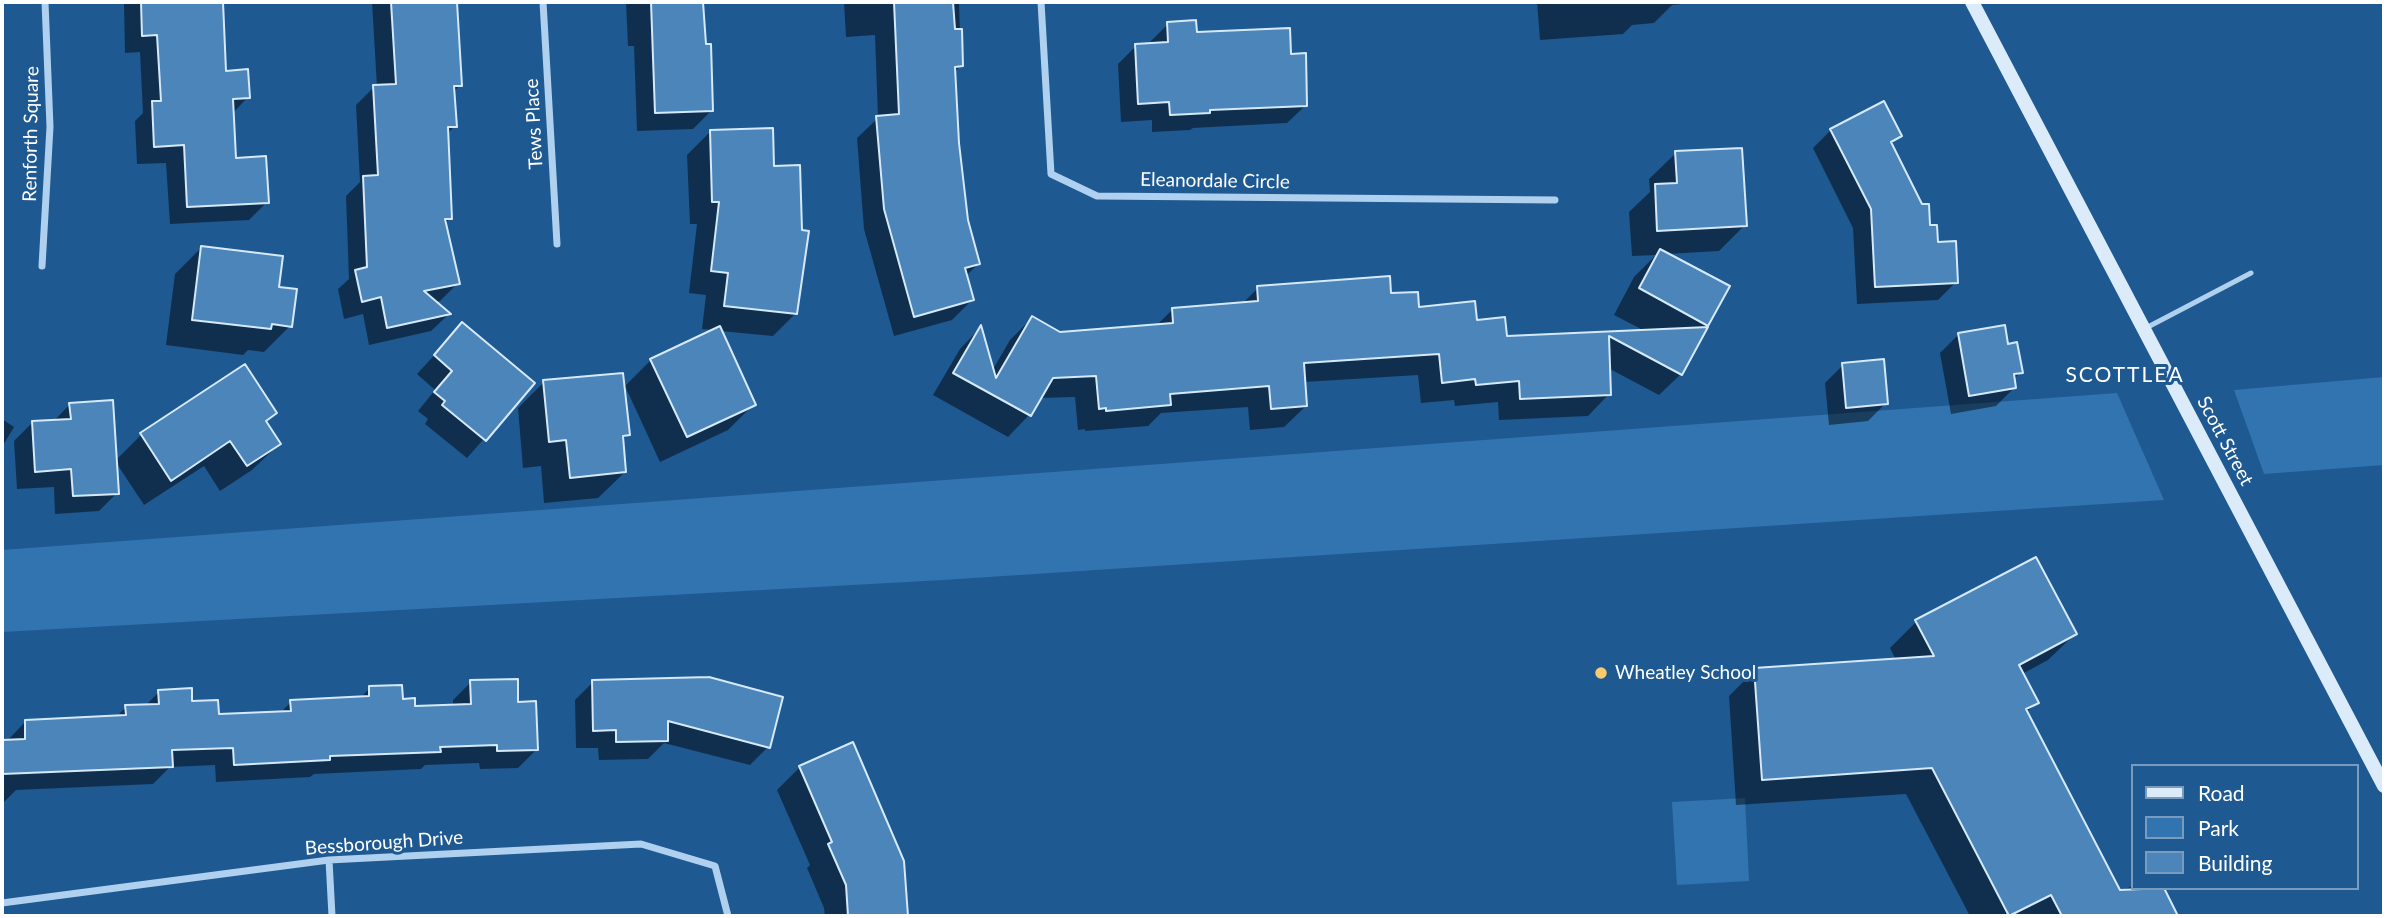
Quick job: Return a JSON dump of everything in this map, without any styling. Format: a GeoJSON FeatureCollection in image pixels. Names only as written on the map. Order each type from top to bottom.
{"type":"FeatureCollection","features":[{"type":"Feature","properties":{"kind":"main road","name":"Scott Street"},"geometry":{"type":"LineString","coordinates":[[1972,2],[2384,786]]}},
{"type":"Feature","properties":{"kind":"street","name":"Renforth Square"},"geometry":{"type":"LineString","coordinates":[[42,267],[51,127],[45,2]]}},
{"type":"Feature","properties":{"kind":"street","name":"Tews Place"},"geometry":{"type":"LineString","coordinates":[[543,2],[557,243]]}},
{"type":"Feature","properties":{"kind":"street","name":"Eleanordale Circle"},"geometry":{"type":"LineString","coordinates":[[1041,2],[1051,174],[1097,196],[1555,201]]}},
{"type":"Feature","properties":{"kind":"street","name":"Bessborough Drive"},"geometry":{"type":"LineString","coordinates":[[2,902],[329,860],[641,844],[715,866],[728,916]]}},
{"type":"Feature","properties":{"kind":"street"},"geometry":{"type":"LineString","coordinates":[[329,860],[332,916]]}},
{"type":"Feature","properties":{"kind":"lane"},"geometry":{"type":"LineString","coordinates":[[2144,329],[2251,273]]}},
{"type":"Feature","properties":{"kind":"green space"},"geometry":{"type":"Polygon","coordinates":[[[2384,377],[2384,465],[2264,474],[2234,390],[2384,377]]]}},
{"type":"Feature","properties":{"kind":"green space"},"geometry":{"type":"Polygon","coordinates":[[[2117,393],[2164,500],[943,580],[2,632],[2,550],[2117,393]]]}},
{"type":"Feature","properties":{"kind":"green space"},"geometry":{"type":"Polygon","coordinates":[[[1745,798],[1749,881],[1677,885],[1672,802],[1745,798]]]}},
{"type":"Feature","properties":{"kind":"building"},"geometry":{"type":"Polygon","coordinates":[[[141,2],[223,2],[226,71],[248,69],[250,98],[233,99],[236,158],[266,156],[269,203],[187,207],[184,145],[154,147],[152,101],[161,101],[157,35],[142,36],[141,2]]]}},
{"type":"Feature","properties":{"kind":"building"},"geometry":{"type":"Polygon","coordinates":[[[391,2],[457,2],[462,86],[454,86],[457,127],[448,127],[452,219],[445,219],[460,284],[424,291],[451,314],[387,328],[381,297],[362,302],[355,270],[367,267],[363,176],[378,175],[373,85],[396,84],[391,2]]]}},
{"type":"Feature","properties":{"kind":"building"},"geometry":{"type":"Polygon","coordinates":[[[651,2],[703,2],[706,44],[711,44],[713,111],[655,113],[651,2]]]}},
{"type":"Feature","properties":{"kind":"building"},"geometry":{"type":"Polygon","coordinates":[[[894,2],[953,2],[955,29],[962,29],[963,66],[955,67],[959,143],[968,220],[980,264],[965,268],[974,300],[914,317],[884,209],[876,116],[899,114],[894,2]]]}},
{"type":"Feature","properties":{"kind":"building"},"geometry":{"type":"Polygon","coordinates":[[[1196,20],[1197,32],[1290,28],[1291,54],[1306,53],[1307,106],[1210,110],[1210,113],[1170,115],[1169,102],[1138,104],[1135,44],[1168,42],[1167,22],[1196,20]]]}},
{"type":"Feature","properties":{"kind":"building"},"geometry":{"type":"Polygon","coordinates":[[[1884,101],[1902,136],[1891,142],[1922,204],[1929,204],[1930,225],[1937,225],[1938,242],[1956,241],[1958,283],[1875,287],[1871,209],[1830,129],[1884,101]]]}},
{"type":"Feature","properties":{"kind":"building"},"geometry":{"type":"Polygon","coordinates":[[[773,128],[774,166],[800,165],[802,230],[809,231],[797,314],[724,306],[728,273],[711,271],[719,202],[712,202],[710,130],[773,128]]]}},
{"type":"Feature","properties":{"kind":"building"},"geometry":{"type":"Polygon","coordinates":[[[1742,148],[1747,226],[1657,231],[1655,184],[1677,183],[1675,151],[1742,148]]]}},
{"type":"Feature","properties":{"kind":"building"},"geometry":{"type":"Polygon","coordinates":[[[201,246],[283,256],[279,287],[297,289],[292,327],[272,324],[271,329],[192,320],[201,246]]]}},
{"type":"Feature","properties":{"kind":"building"},"geometry":{"type":"Polygon","coordinates":[[[1660,249],[1730,286],[1708,326],[1639,288],[1660,249]]]}},
{"type":"Feature","properties":{"kind":"building"},"geometry":{"type":"Polygon","coordinates":[[[1390,276],[1391,293],[1418,292],[1419,307],[1475,301],[1477,320],[1505,317],[1507,336],[1708,327],[1682,375],[1609,336],[1611,395],[1520,399],[1519,381],[1476,385],[1475,379],[1442,383],[1439,354],[1304,363],[1307,406],[1271,409],[1269,386],[1170,394],[1171,405],[1106,411],[1106,408],[1099,409],[1096,376],[1053,378],[1031,416],[953,373],[981,325],[996,378],[1032,316],[1060,332],[1173,323],[1172,308],[1258,301],[1257,286],[1390,276]]]}},
{"type":"Feature","properties":{"kind":"building"},"geometry":{"type":"Polygon","coordinates":[[[462,322],[535,383],[486,441],[442,405],[445,401],[434,392],[452,371],[434,355],[462,322]]]}},
{"type":"Feature","properties":{"kind":"building"},"geometry":{"type":"Polygon","coordinates":[[[2005,325],[2008,344],[2017,342],[2023,373],[2014,374],[2016,388],[1969,396],[1958,333],[2005,325]]]}},
{"type":"Feature","properties":{"kind":"building"},"geometry":{"type":"Polygon","coordinates":[[[720,326],[756,405],[687,437],[650,359],[720,326]]]}},
{"type":"Feature","properties":{"kind":"building"},"geometry":{"type":"Polygon","coordinates":[[[1884,359],[1888,404],[1846,408],[1842,363],[1884,359]]]}},
{"type":"Feature","properties":{"kind":"building"},"geometry":{"type":"Polygon","coordinates":[[[245,364],[277,413],[266,421],[281,444],[247,466],[230,441],[171,481],[140,433],[245,364]]]}},
{"type":"Feature","properties":{"kind":"building"},"geometry":{"type":"Polygon","coordinates":[[[623,373],[630,435],[623,436],[626,472],[570,478],[566,440],[549,442],[543,380],[623,373]]]}},
{"type":"Feature","properties":{"kind":"building"},"geometry":{"type":"Polygon","coordinates":[[[113,400],[119,494],[73,496],[71,469],[35,472],[32,421],[71,419],[69,403],[113,400]]]}},
{"type":"Feature","properties":{"kind":"building"},"geometry":{"type":"Polygon","coordinates":[[[2036,557],[2077,634],[2019,665],[2039,703],[2026,709],[2120,890],[2165,890],[2178,916],[2062,916],[2051,895],[2009,916],[1932,768],[1762,780],[1754,668],[1934,656],[1915,620],[2036,557]]]}},
{"type":"Feature","properties":{"kind":"building"},"geometry":{"type":"Polygon","coordinates":[[[709,677],[783,697],[770,748],[668,721],[668,741],[616,742],[616,730],[593,731],[592,680],[709,677]]]}},
{"type":"Feature","properties":{"kind":"building"},"geometry":{"type":"Polygon","coordinates":[[[518,679],[518,702],[536,701],[538,750],[497,751],[497,745],[440,747],[441,752],[330,756],[330,760],[234,765],[233,748],[172,750],[173,767],[2,774],[2,740],[25,739],[25,720],[126,715],[125,705],[159,704],[158,690],[192,688],[192,701],[218,700],[219,714],[291,711],[290,700],[369,696],[369,686],[402,685],[403,699],[415,698],[415,706],[471,704],[470,680],[518,679]]]}},
{"type":"Feature","properties":{"kind":"building"},"geometry":{"type":"Polygon","coordinates":[[[853,742],[904,861],[908,916],[848,916],[846,885],[828,844],[832,842],[799,766],[853,742]]]}},
{"type":"Feature","properties":{"kind":"place","name":"Wheatley School"},"geometry":{"type":"Point","coordinates":[1601,673]}},
{"type":"Feature","properties":{"kind":"district","name":"SCOTTLEA"},"geometry":{"type":"Point","coordinates":[2125,375]}}]}
